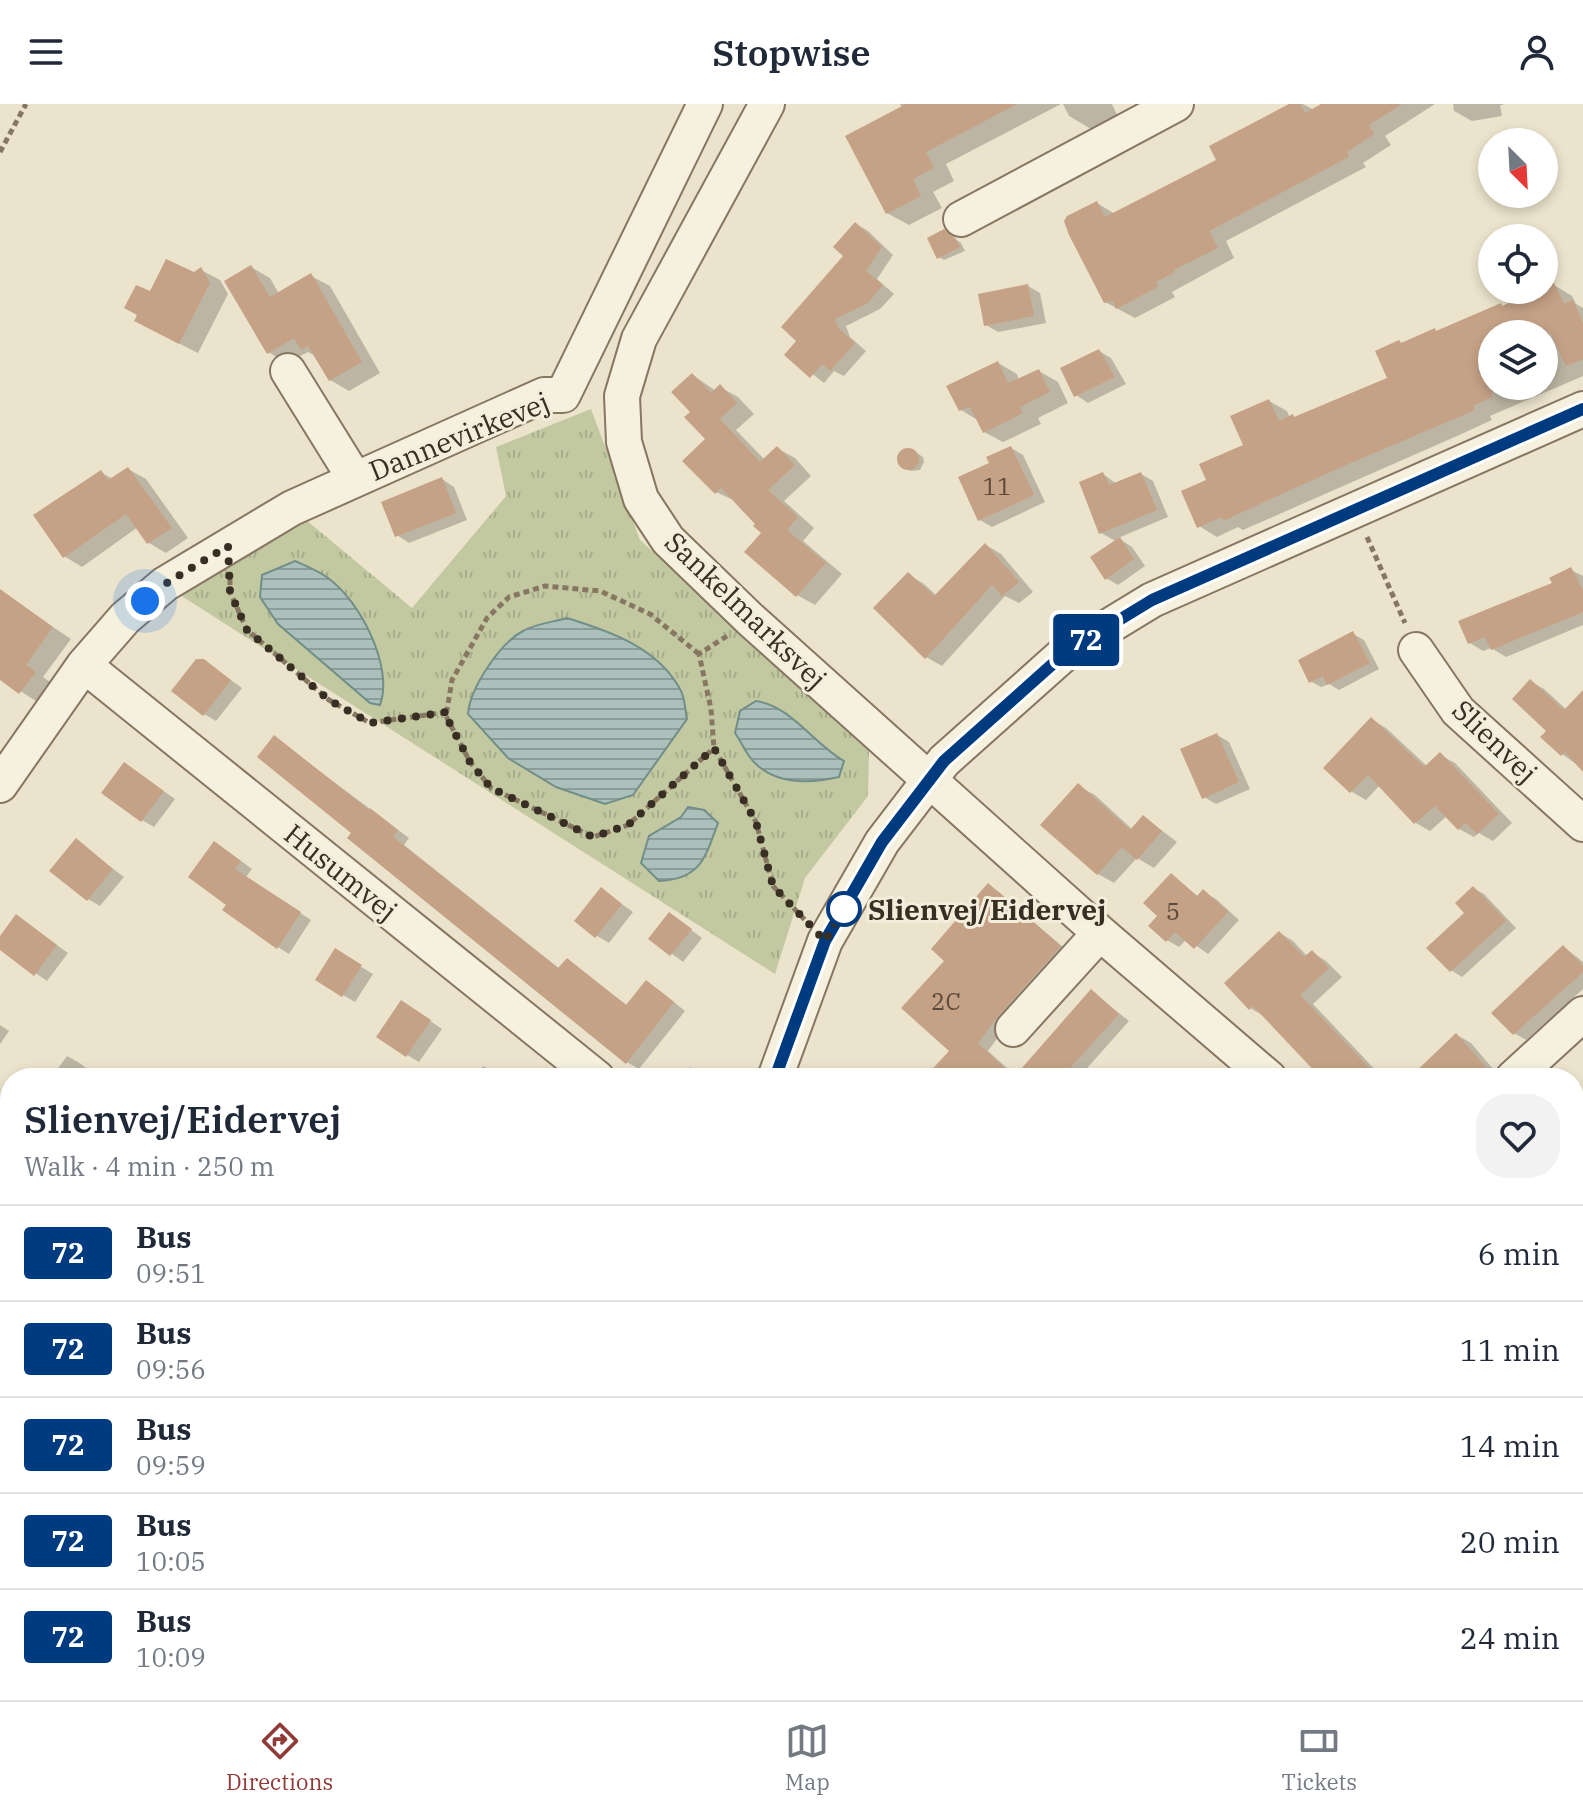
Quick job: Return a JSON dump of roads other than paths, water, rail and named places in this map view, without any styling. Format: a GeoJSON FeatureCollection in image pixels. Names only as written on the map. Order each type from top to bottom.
{"type":"FeatureCollection","features":[{"type":"Feature","properties":{"kind":"street","name":"Dannevirkevej"},"geometry":{"type":"LineString","coordinates":[[0,785],[84,665],[125,618],[165,584],[292,508],[544,395],[563,395],[705,104]]}},
{"type":"Feature","properties":{"kind":"street","name":"Sankelmarksvej"},"geometry":{"type":"LineString","coordinates":[[767,104],[639,339],[622,396],[624,442],[641,499],[668,540],[751,620],[930,780]]}},
{"type":"Feature","properties":{"kind":"street"},"geometry":{"type":"LineString","coordinates":[[961,219],[1176,104]]}},
{"type":"Feature","properties":{"kind":"street","name":"Dannevirkevej"},"geometry":{"type":"LineString","coordinates":[[288,371],[355,479]]}},
{"type":"Feature","properties":{"kind":"street"},"geometry":{"type":"LineString","coordinates":[[779,1068],[825,941],[872,857],[944,761],[1065,653],[1152,600],[1583,409]]}},
{"type":"Feature","properties":{"kind":"street","name":"Slienvej"},"geometry":{"type":"LineString","coordinates":[[1416,650],[1458,711],[1583,824]]}},
{"type":"Feature","properties":{"kind":"street","name":"Husumvej"},"geometry":{"type":"LineString","coordinates":[[84,665],[585,1068]]}},
{"type":"Feature","properties":{"kind":"street"},"geometry":{"type":"LineString","coordinates":[[930,780],[1100,933],[1257,1068]]}},
{"type":"Feature","properties":{"kind":"street"},"geometry":{"type":"LineString","coordinates":[[1013,1029],[1100,933]]}},
{"type":"Feature","properties":{"kind":"street"},"geometry":{"type":"LineString","coordinates":[[1524,1068],[1583,1014]]}},
{"type":"Feature","properties":{"kind":"water"},"geometry":{"type":"Polygon","coordinates":[[[295,561],[328,578],[352,602],[362,618],[378,654],[382,672],[380,705],[370,703],[278,624],[260,597],[262,575],[295,561]]]}},
{"type":"Feature","properties":{"kind":"water"},"geometry":{"type":"Polygon","coordinates":[[[567,618],[615,635],[645,652],[670,674],[684,700],[687,719],[633,795],[605,804],[556,787],[508,758],[468,714],[480,679],[505,645],[528,629],[567,618]]]}},
{"type":"Feature","properties":{"kind":"water"},"geometry":{"type":"Polygon","coordinates":[[[756,701],[780,710],[844,761],[839,777],[815,781],[790,780],[758,766],[735,733],[740,711],[756,701]]]}},
{"type":"Feature","properties":{"kind":"water"},"geometry":{"type":"Polygon","coordinates":[[[688,807],[704,810],[718,823],[709,847],[693,871],[659,881],[641,863],[649,836],[681,817],[688,807]]]}},
{"type":"Feature","properties":{"kind":"place","name":"Slienvej/Eidervej"},"geometry":{"type":"Point","coordinates":[844,909]}}]}
